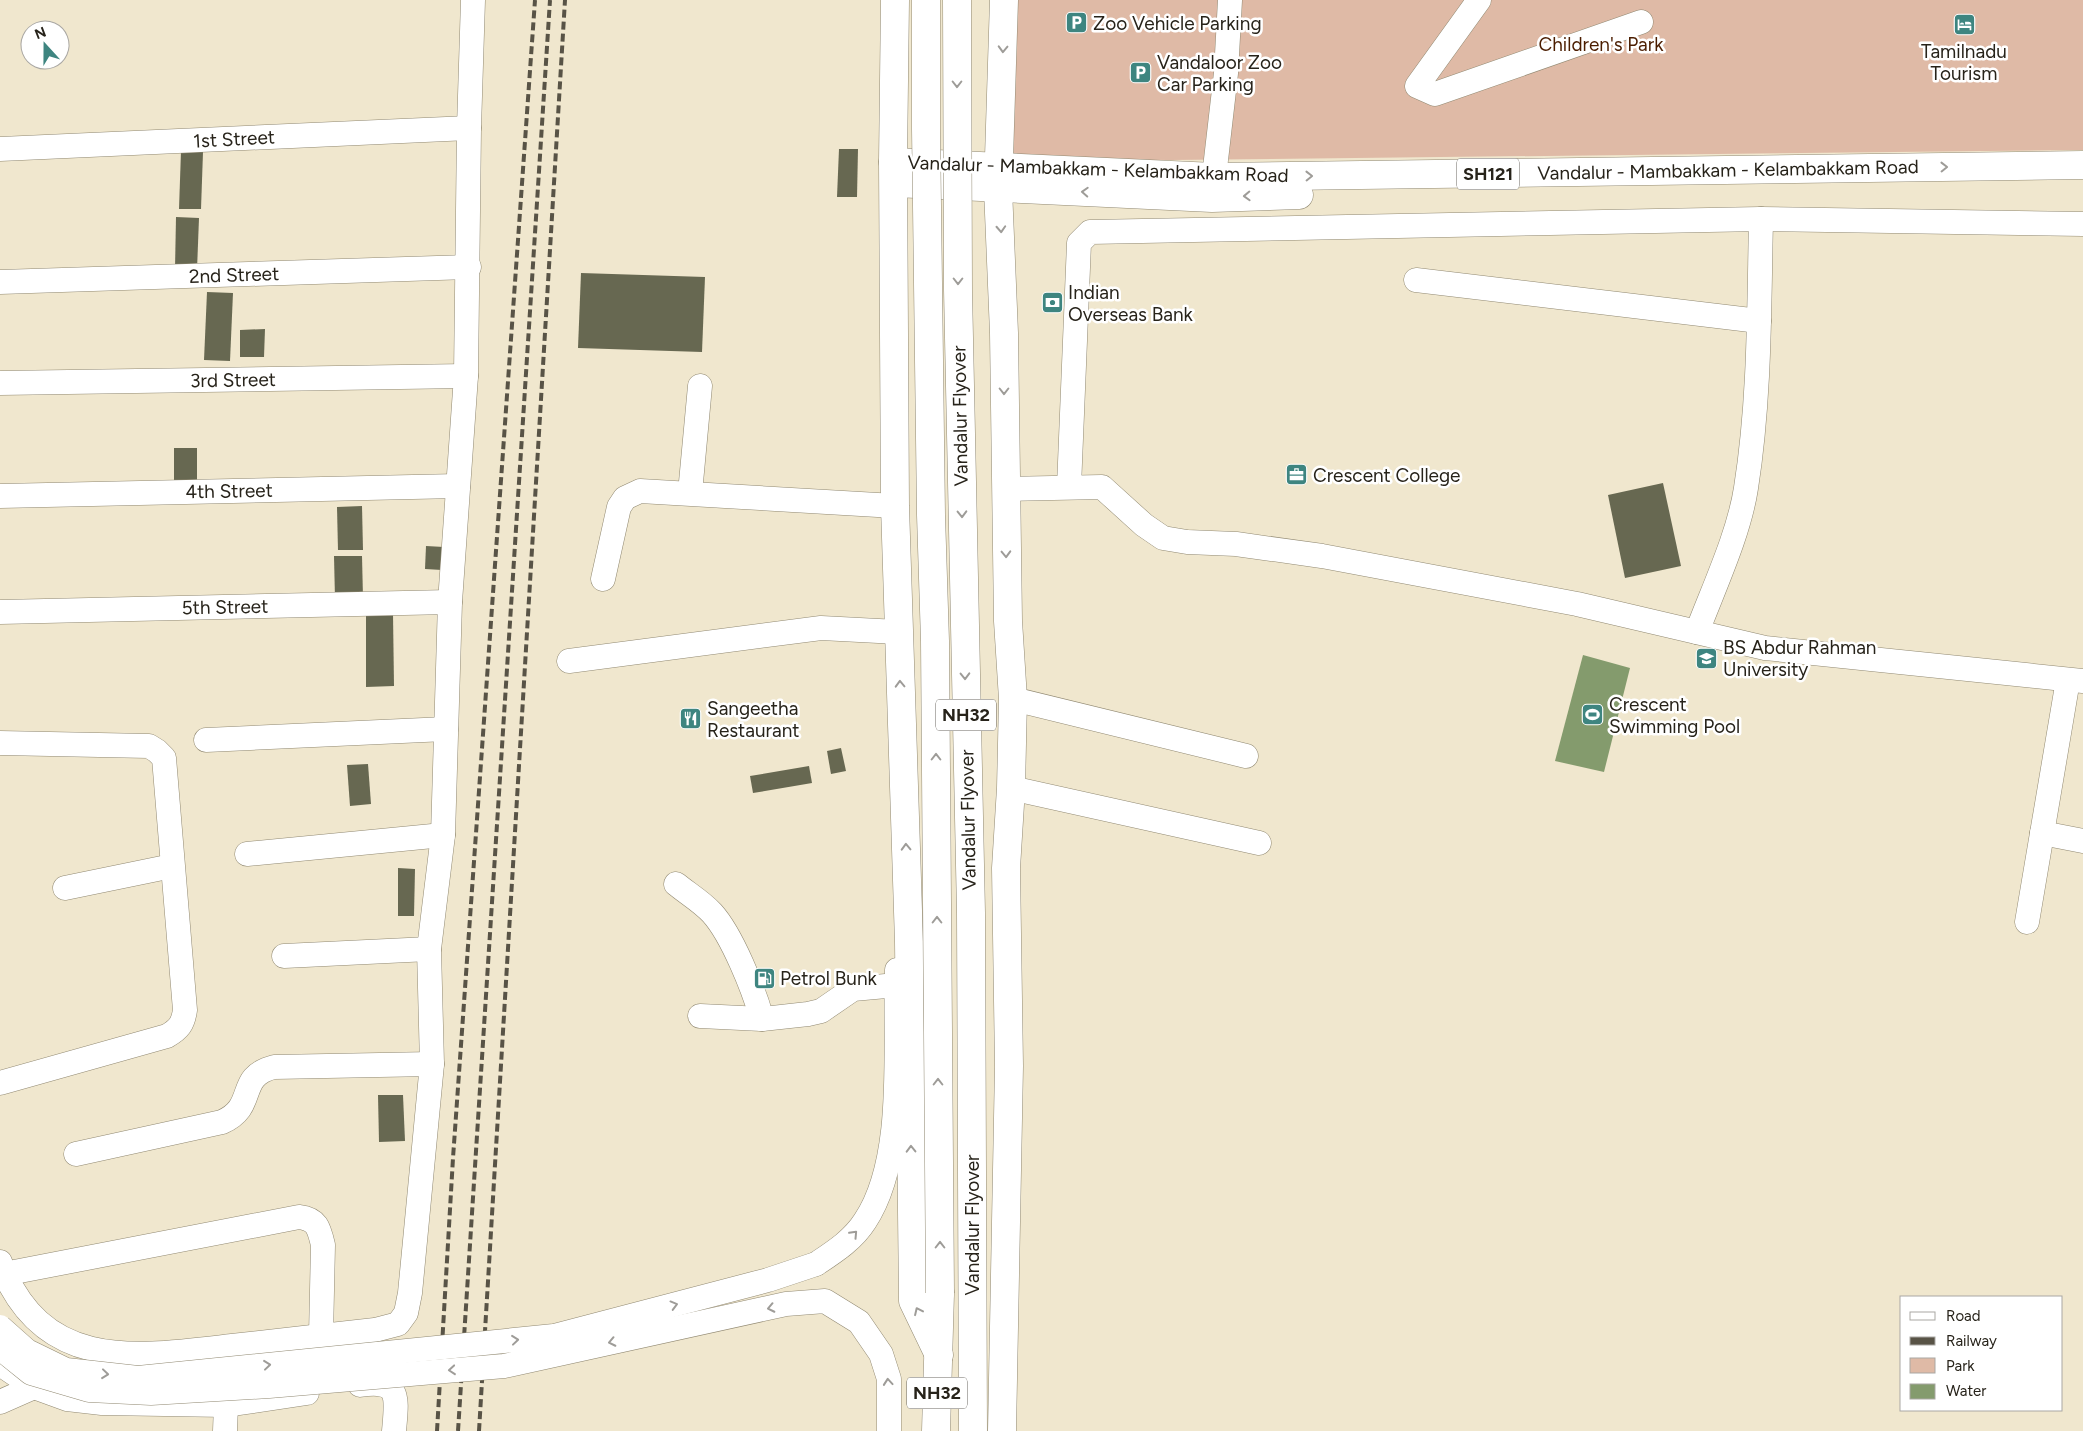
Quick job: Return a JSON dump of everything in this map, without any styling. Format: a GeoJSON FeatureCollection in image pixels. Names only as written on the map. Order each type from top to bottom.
{"type":"FeatureCollection","features":[{"type":"Feature","properties":{"kind":"main road"},"geometry":{"type":"LineString","coordinates":[[895,0],[896,506],[898,632],[907,888],[913,1301],[938,1355]]}},
{"type":"Feature","properties":{"kind":"main road","name":"Vandalur Flyover"},"geometry":{"type":"LineString","coordinates":[[926,0],[930,514],[935,660],[940,1293],[938,1355]]}},
{"type":"Feature","properties":{"kind":"main road","name":"Vandalur Flyover"},"geometry":{"type":"LineString","coordinates":[[957,0],[959,310],[971,923],[974,1431]]}},
{"type":"Feature","properties":{"kind":"main road"},"geometry":{"type":"LineString","coordinates":[[1002,1431],[1009,1066],[1006,868],[1011,788],[1013,699],[1005,489],[1004,333],[999,178],[1004,0]]}},
{"type":"Feature","properties":{"kind":"main road","name":"Vandalur - Mambakkam - Kelambakkam Road"},"geometry":{"type":"LineString","coordinates":[[999,178],[1214,177],[2083,165]]}},
{"type":"Feature","properties":{"kind":"main road","name":"Vandalur - Mambakkam - Kelambakkam Road"},"geometry":{"type":"LineString","coordinates":[[894,172],[999,178],[1212,198],[1409,191],[2083,183]]}},
{"type":"Feature","properties":{"kind":"main road","name":"NH32"},"geometry":{"type":"LineString","coordinates":[[936,1431],[938,1355]]}},
{"type":"Feature","properties":{"kind":"street"},"geometry":{"type":"LineString","coordinates":[[394,1431],[396,1405],[391,1389],[402,1320],[410,1292],[432,1064],[430,950],[443,835],[450,602],[466,376],[469,267],[469,128],[473,0]]}},
{"type":"Feature","properties":{"kind":"street"},"geometry":{"type":"LineString","coordinates":[[1214,177],[1226,74],[1230,0]]}},
{"type":"Feature","properties":{"kind":"street"},"geometry":{"type":"LineString","coordinates":[[1479,0],[1417,86],[1435,94],[1641,22]]}},
{"type":"Feature","properties":{"kind":"street","name":"1st Street"},"geometry":{"type":"LineString","coordinates":[[0,149],[469,128]]}},
{"type":"Feature","properties":{"kind":"street"},"geometry":{"type":"LineString","coordinates":[[1069,487],[1079,243],[1090,232],[1761,219],[2083,224]]}},
{"type":"Feature","properties":{"kind":"street"},"geometry":{"type":"LineString","coordinates":[[1697,632],[1729,546],[1746,490],[1758,372],[1761,219]]}},
{"type":"Feature","properties":{"kind":"street","name":"2nd Street"},"geometry":{"type":"LineString","coordinates":[[0,282],[469,267]]}},
{"type":"Feature","properties":{"kind":"street"},"geometry":{"type":"LineString","coordinates":[[1416,280],[1759,321]]}},
{"type":"Feature","properties":{"kind":"street","name":"3rd Street"},"geometry":{"type":"LineString","coordinates":[[0,383],[466,376]]}},
{"type":"Feature","properties":{"kind":"street"},"geometry":{"type":"LineString","coordinates":[[690,493],[700,386]]}},
{"type":"Feature","properties":{"kind":"street","name":"4th Street"},"geometry":{"type":"LineString","coordinates":[[0,496],[458,486]]}},
{"type":"Feature","properties":{"kind":"street"},"geometry":{"type":"LineString","coordinates":[[1005,489],[1102,487],[1144,525],[1163,538],[1187,542],[1236,544],[1322,556],[1577,604],[1765,648],[2076,681],[2042,833],[2027,922]]}},
{"type":"Feature","properties":{"kind":"street"},"geometry":{"type":"LineString","coordinates":[[603,579],[619,507],[625,498],[640,491],[896,506]]}},
{"type":"Feature","properties":{"kind":"street","name":"5th Street"},"geometry":{"type":"LineString","coordinates":[[0,612],[450,602]]}},
{"type":"Feature","properties":{"kind":"street"},"geometry":{"type":"LineString","coordinates":[[570,661],[821,628],[898,632]]}},
{"type":"Feature","properties":{"kind":"street"},"geometry":{"type":"LineString","coordinates":[[1013,699],[1246,756]]}},
{"type":"Feature","properties":{"kind":"street"},"geometry":{"type":"LineString","coordinates":[[206,740],[446,729]]}},
{"type":"Feature","properties":{"kind":"street"},"geometry":{"type":"LineString","coordinates":[[0,743],[149,746],[158,750],[164,758],[186,1010],[183,1023],[177,1030],[167,1036],[0,1083]]}},
{"type":"Feature","properties":{"kind":"street"},"geometry":{"type":"LineString","coordinates":[[1011,788],[1259,843]]}},
{"type":"Feature","properties":{"kind":"street"},"geometry":{"type":"LineString","coordinates":[[2042,833],[2083,841]]}},
{"type":"Feature","properties":{"kind":"street"},"geometry":{"type":"LineString","coordinates":[[247,854],[443,835]]}},
{"type":"Feature","properties":{"kind":"street"},"geometry":{"type":"LineString","coordinates":[[65,888],[172,866]]}},
{"type":"Feature","properties":{"kind":"street"},"geometry":{"type":"LineString","coordinates":[[676,884],[712,913],[722,928],[736,953],[757,1002],[762,1019]]}},
{"type":"Feature","properties":{"kind":"street"},"geometry":{"type":"LineString","coordinates":[[0,1327],[27,1352],[66,1370],[138,1378],[554,1336],[768,1280],[816,1264],[840,1248],[865,1222],[881,1187],[893,1138],[898,957],[907,888]]}},
{"type":"Feature","properties":{"kind":"street"},"geometry":{"type":"LineString","coordinates":[[284,956],[430,950]]}},
{"type":"Feature","properties":{"kind":"street"},"geometry":{"type":"LineString","coordinates":[[700,1016],[762,1019],[821,1011],[853,989],[897,985]]}},
{"type":"Feature","properties":{"kind":"street"},"geometry":{"type":"LineString","coordinates":[[76,1154],[222,1122],[232,1118],[243,1105],[250,1082],[262,1070],[274,1067],[432,1064]]}},
{"type":"Feature","properties":{"kind":"street"},"geometry":{"type":"LineString","coordinates":[[321,1336],[323,1245],[320,1230],[310,1218],[299,1217],[2,1268],[15,1295],[35,1319],[64,1339],[102,1352],[149,1355],[321,1336],[375,1330],[392,1326],[402,1320]]}},
{"type":"Feature","properties":{"kind":"street"},"geometry":{"type":"LineString","coordinates":[[0,1348],[31,1373],[89,1390],[151,1393],[504,1366],[786,1304],[825,1302],[842,1310],[859,1322],[881,1354],[888,1379],[889,1431]]}},
{"type":"Feature","properties":{"kind":"street"},"geometry":{"type":"LineString","coordinates":[[0,1362],[34,1387],[68,1399],[102,1403],[226,1405],[378,1382],[387,1385],[391,1389]]}},
{"type":"Feature","properties":{"kind":"street"},"geometry":{"type":"LineString","coordinates":[[0,1402],[34,1387]]}},
{"type":"Feature","properties":{"kind":"street"},"geometry":{"type":"LineString","coordinates":[[225,1431],[226,1405]]}},
{"type":"Feature","properties":{"kind":"green space","name":"Children's Park"},"geometry":{"type":"Polygon","coordinates":[[[1005,0],[2083,0],[2083,150],[1171,160],[993,159],[1005,0]]]}},
{"type":"Feature","properties":{"kind":"water","name":"Crescent Swimming Pool"},"geometry":{"type":"Polygon","coordinates":[[[1583,655],[1630,668],[1604,772],[1555,761],[1583,655]]]}},
{"type":"Feature","properties":{"kind":"building"},"geometry":{"type":"Polygon","coordinates":[[[839,149],[858,149],[857,197],[837,197],[839,149]]]}},
{"type":"Feature","properties":{"kind":"building"},"geometry":{"type":"Polygon","coordinates":[[[181,151],[203,152],[201,209],[179,209],[181,151]]]}},
{"type":"Feature","properties":{"kind":"building"},"geometry":{"type":"Polygon","coordinates":[[[176,217],[199,218],[197,270],[175,269],[176,217]]]}},
{"type":"Feature","properties":{"kind":"building"},"geometry":{"type":"Polygon","coordinates":[[[581,273],[705,277],[702,352],[578,348],[581,273]]]}},
{"type":"Feature","properties":{"kind":"building"},"geometry":{"type":"Polygon","coordinates":[[[207,292],[233,293],[230,361],[204,360],[207,292]]]}},
{"type":"Feature","properties":{"kind":"building"},"geometry":{"type":"Polygon","coordinates":[[[265,329],[264,357],[240,357],[240,330],[265,329]]]}},
{"type":"Feature","properties":{"kind":"building"},"geometry":{"type":"Polygon","coordinates":[[[174,448],[197,448],[197,486],[174,486],[174,448]]]}},
{"type":"Feature","properties":{"kind":"building"},"geometry":{"type":"Polygon","coordinates":[[[1663,483],[1681,566],[1625,578],[1608,495],[1663,483]]]}},
{"type":"Feature","properties":{"kind":"building"},"geometry":{"type":"Polygon","coordinates":[[[362,506],[363,550],[338,550],[337,507],[362,506]]]}},
{"type":"Feature","properties":{"kind":"building"},"geometry":{"type":"Polygon","coordinates":[[[426,546],[444,547],[442,570],[425,569],[426,546]]]}},
{"type":"Feature","properties":{"kind":"building"},"geometry":{"type":"Polygon","coordinates":[[[334,556],[362,556],[363,598],[335,599],[334,556]]]}},
{"type":"Feature","properties":{"kind":"building"},"geometry":{"type":"Polygon","coordinates":[[[366,614],[393,614],[394,686],[366,687],[366,614]]]}},
{"type":"Feature","properties":{"kind":"building"},"geometry":{"type":"Polygon","coordinates":[[[841,748],[846,771],[831,774],[827,751],[841,748]]]}},
{"type":"Feature","properties":{"kind":"building"},"geometry":{"type":"Polygon","coordinates":[[[368,764],[371,804],[350,806],[347,765],[368,764]]]}},
{"type":"Feature","properties":{"kind":"building"},"geometry":{"type":"Polygon","coordinates":[[[809,766],[812,783],[753,793],[750,776],[809,766]]]}},
{"type":"Feature","properties":{"kind":"building"},"geometry":{"type":"Polygon","coordinates":[[[398,868],[415,869],[414,916],[398,916],[398,868]]]}},
{"type":"Feature","properties":{"kind":"building"},"geometry":{"type":"Polygon","coordinates":[[[378,1095],[403,1095],[405,1141],[379,1142],[378,1095]]]}},
{"type":"Feature","properties":{"kind":"railway"},"geometry":{"type":"LineString","coordinates":[[437,1431],[453,1158],[535,0]]}},
{"type":"Feature","properties":{"kind":"railway"},"geometry":{"type":"LineString","coordinates":[[458,1431],[550,0]]}},
{"type":"Feature","properties":{"kind":"railway"},"geometry":{"type":"LineString","coordinates":[[479,1431],[565,0]]}},
{"type":"Feature","properties":{"kind":"place","name":"Zoo Vehicle Parking"},"geometry":{"type":"Point","coordinates":[1077,23]}},
{"type":"Feature","properties":{"kind":"place","name":"Tamilnadu Tourism"},"geometry":{"type":"Point","coordinates":[1964,25]}},
{"type":"Feature","properties":{"kind":"place","name":"Vandaloor Zoo Car Parking"},"geometry":{"type":"Point","coordinates":[1141,73]}},
{"type":"Feature","properties":{"kind":"place","name":"Indian Overseas Bank"},"geometry":{"type":"Point","coordinates":[1052,303]}},
{"type":"Feature","properties":{"kind":"place","name":"Crescent College"},"geometry":{"type":"Point","coordinates":[1297,475]}},
{"type":"Feature","properties":{"kind":"place","name":"BS Abdur Rahman University"},"geometry":{"type":"Point","coordinates":[1707,658]}},
{"type":"Feature","properties":{"kind":"place","name":"Crescent Swimming Pool"},"geometry":{"type":"Point","coordinates":[1593,715]}},
{"type":"Feature","properties":{"kind":"place","name":"Sangeetha Restaurant"},"geometry":{"type":"Point","coordinates":[691,719]}},
{"type":"Feature","properties":{"kind":"place","name":"Petrol Bunk"},"geometry":{"type":"Point","coordinates":[764,978]}}]}
